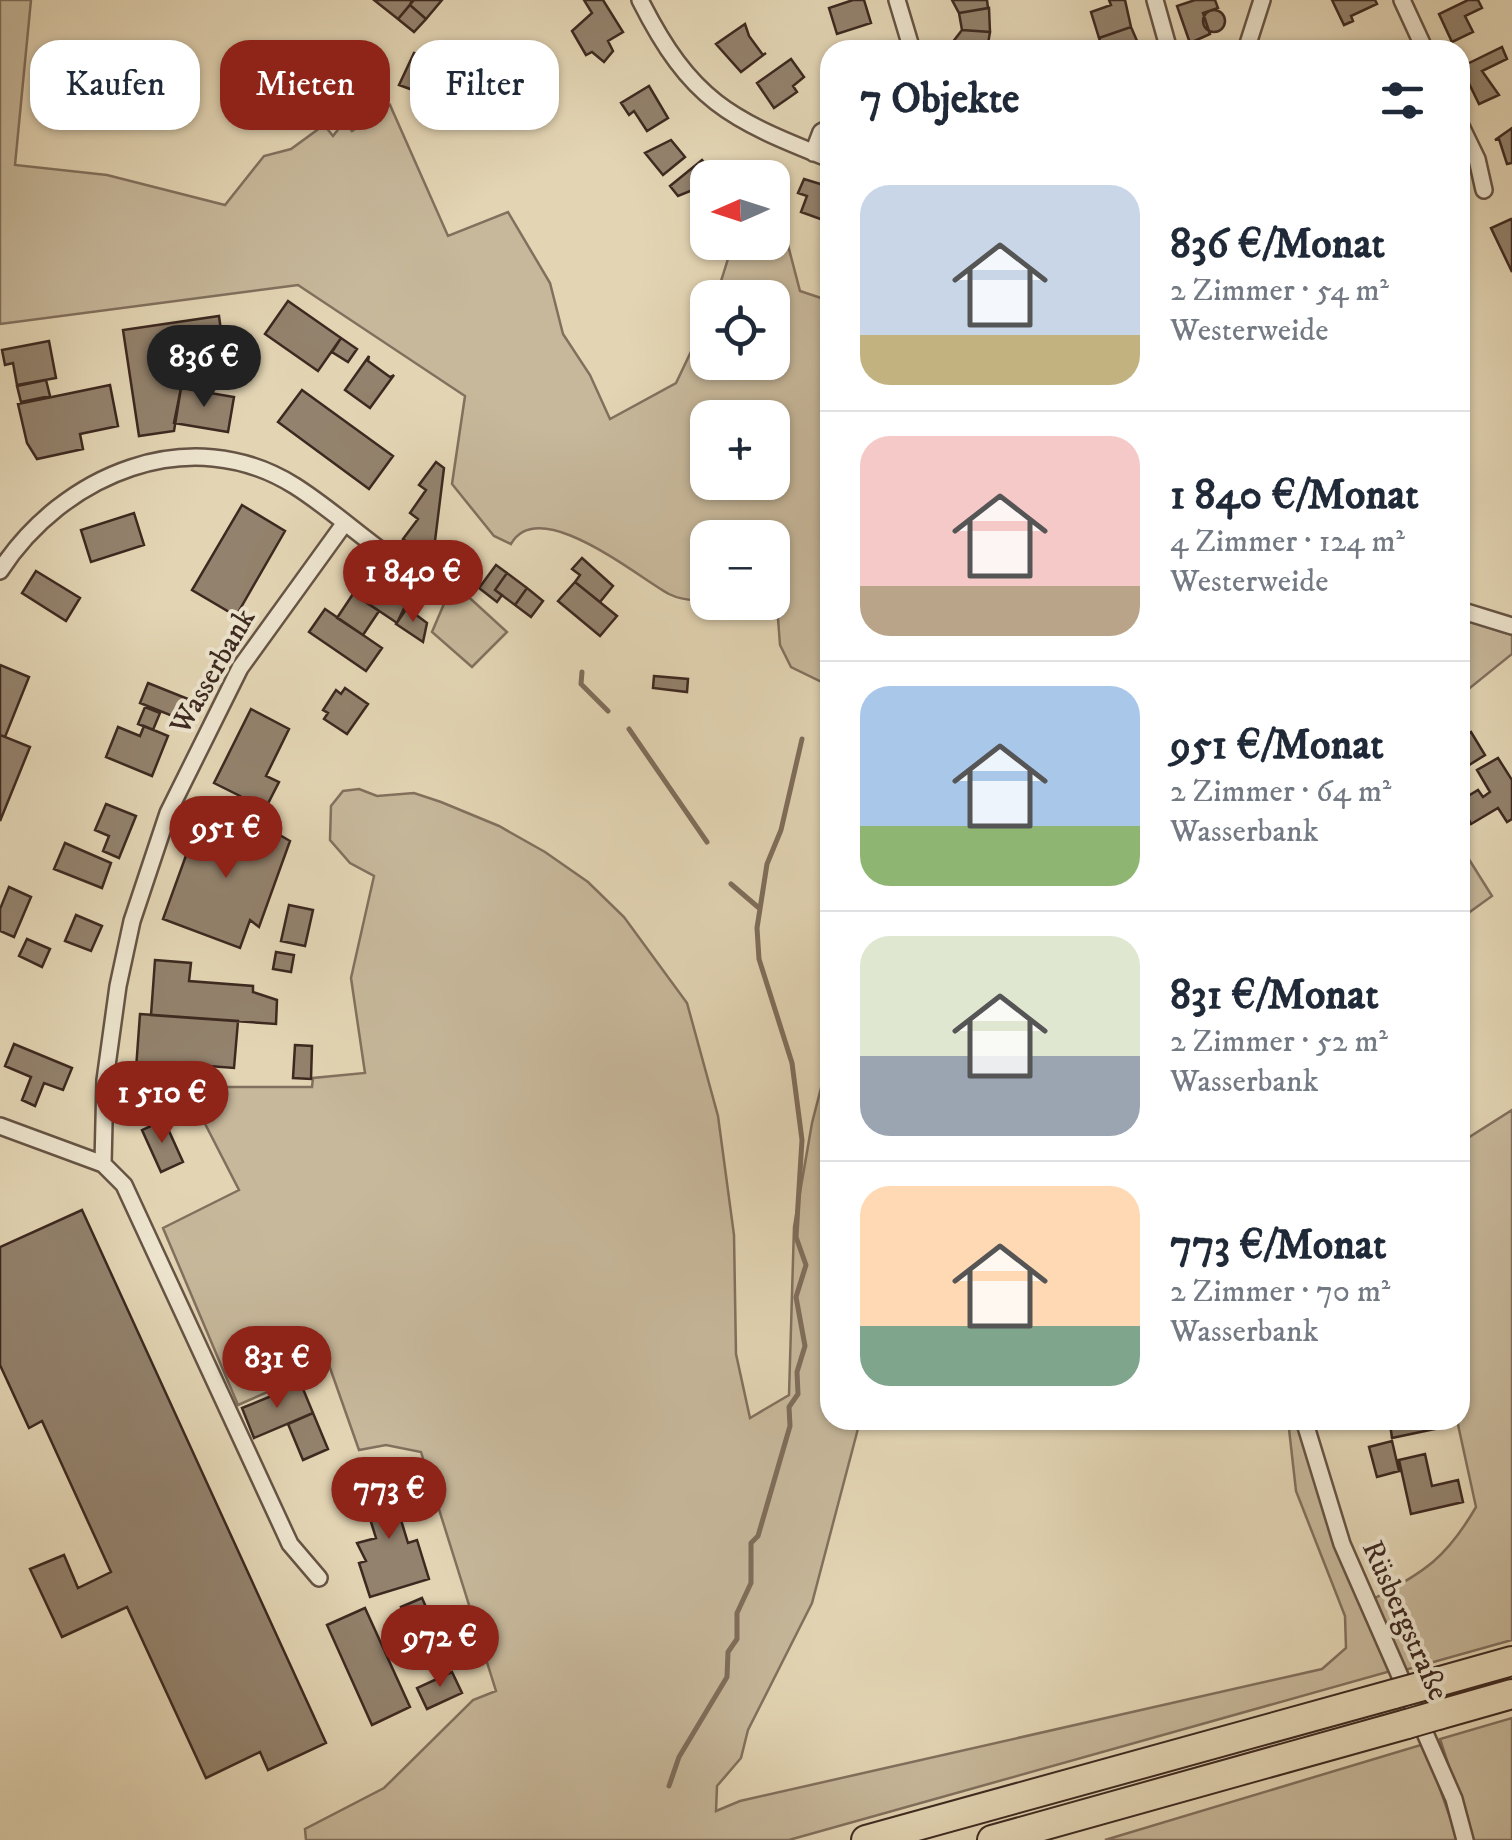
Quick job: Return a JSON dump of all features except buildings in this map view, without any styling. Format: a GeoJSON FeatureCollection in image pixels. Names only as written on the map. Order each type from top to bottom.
{"type":"FeatureCollection","features":[{"type":"Feature","properties":{"kind":"highway"},"geometry":{"type":"LineString","coordinates":[[866,1840],[1512,1661]]}},
{"type":"Feature","properties":{"kind":"highway"},"geometry":{"type":"LineString","coordinates":[[992,1840],[1512,1694]]}},
{"type":"Feature","properties":{"kind":"street"},"geometry":{"type":"LineString","coordinates":[[640,0],[676,62],[713,102],[738,121],[820,156]]}},
{"type":"Feature","properties":{"kind":"street"},"geometry":{"type":"LineString","coordinates":[[896,0],[909,40]]}},
{"type":"Feature","properties":{"kind":"street"},"geometry":{"type":"LineString","coordinates":[[1155,0],[1166,40]]}},
{"type":"Feature","properties":{"kind":"street"},"geometry":{"type":"LineString","coordinates":[[1249,40],[1262,0]]}},
{"type":"Feature","properties":{"kind":"street"},"geometry":{"type":"LineString","coordinates":[[1402,0],[1420,40]]}},
{"type":"Feature","properties":{"kind":"street"},"geometry":{"type":"LineString","coordinates":[[813,153],[820,137]]}},
{"type":"Feature","properties":{"kind":"street"},"geometry":{"type":"LineString","coordinates":[[1470,146],[1484,190]]}},
{"type":"Feature","properties":{"kind":"street"},"geometry":{"type":"LineString","coordinates":[[0,571],[33,526],[74,492],[121,470],[164,460],[213,458],[255,467],[298,487],[344,524],[439,586]]}},
{"type":"Feature","properties":{"kind":"street","name":"Wasserbank"},"geometry":{"type":"LineString","coordinates":[[103,1164],[104,1080],[118,986],[132,922],[168,813],[240,668],[344,524]]}},
{"type":"Feature","properties":{"kind":"street"},"geometry":{"type":"LineString","coordinates":[[1470,613],[1512,626]]}},
{"type":"Feature","properties":{"kind":"street"},"geometry":{"type":"LineString","coordinates":[[0,1126],[103,1164],[124,1186],[290,1544],[319,1578]]}},
{"type":"Feature","properties":{"kind":"street","name":"Rüsbergstraße"},"geometry":{"type":"LineString","coordinates":[[1307,1430],[1342,1544],[1454,1800],[1465,1840]]}},
{"type":"Feature","properties":{"kind":"shaded area"},"geometry":{"type":"Polygon","coordinates":[[[0,0],[31,0],[15,165],[107,175],[225,205],[264,156],[291,149],[317,130],[328,130],[333,136],[338,130],[390,130],[390,105],[448,236],[508,212],[550,283],[563,334],[590,375],[610,419],[676,383],[690,354],[690,380],[790,380],[790,280],[721,280],[728,260],[790,260],[790,253],[800,291],[820,298],[820,681],[791,667],[780,645],[778,620],[790,620],[790,520],[690,520],[690,600],[669,594],[589,544],[565,534],[543,528],[525,531],[511,544],[494,536],[452,484],[465,396],[298,285],[0,324],[0,0]]]}},
{"type":"Feature","properties":{"kind":"shaded area"},"geometry":{"type":"Polygon","coordinates":[[[461,590],[507,632],[472,667],[432,632],[449,592],[461,590]]]}},
{"type":"Feature","properties":{"kind":"shaded area"},"geometry":{"type":"Polygon","coordinates":[[[1470,622],[1512,635],[1512,654],[1470,688],[1470,622]]]}},
{"type":"Feature","properties":{"kind":"shaded area"},"geometry":{"type":"Polygon","coordinates":[[[359,789],[377,796],[414,793],[499,826],[545,852],[588,882],[624,917],[687,1003],[718,1116],[734,1235],[736,1354],[750,1418],[789,1395],[794,1227],[820,1092],[820,1430],[858,1430],[812,1603],[748,1730],[741,1758],[717,1786],[716,1811],[740,1801],[1322,1669],[1346,1648],[1345,1616],[1296,1491],[1289,1430],[1303,1430],[1391,1671],[789,1840],[306,1840],[305,1829],[384,1788],[473,1700],[496,1691],[421,1452],[386,1445],[359,1450],[329,1365],[238,1405],[163,1228],[239,1190],[199,1112],[201,1087],[312,1087],[313,1078],[365,1073],[351,978],[374,876],[350,863],[330,840],[331,806],[343,791],[359,789]]]}},
{"type":"Feature","properties":{"kind":"shaded area"},"geometry":{"type":"Polygon","coordinates":[[[1470,861],[1492,896],[1470,912],[1470,861]]]}},
{"type":"Feature","properties":{"kind":"shaded area"},"geometry":{"type":"Polygon","coordinates":[[[1512,1110],[1512,1640],[1405,1670],[1375,1598],[1433,1562],[1455,1539],[1476,1507],[1459,1430],[1470,1430],[1470,1137],[1512,1110]]]}},
{"type":"Feature","properties":{"kind":"shaded area"},"geometry":{"type":"Polygon","coordinates":[[[1512,1718],[1512,1840],[1473,1840],[1440,1739],[1512,1718]]]}},
{"type":"Feature","properties":{"kind":"shaded area"},"geometry":{"type":"Polygon","coordinates":[[[1424,1744],[1458,1840],[1105,1840],[1424,1744]]]}},
{"type":"Feature","properties":{"kind":"waterway"},"geometry":{"type":"LineString","coordinates":[[582,672],[581,684],[608,711]]}},
{"type":"Feature","properties":{"kind":"waterway"},"geometry":{"type":"LineString","coordinates":[[629,729],[707,842]]}},
{"type":"Feature","properties":{"kind":"waterway"},"geometry":{"type":"LineString","coordinates":[[669,1786],[679,1757],[727,1677],[728,1652],[737,1639],[737,1613],[751,1583],[751,1543],[758,1536],[790,1426],[789,1407],[798,1394],[797,1372],[805,1346],[796,1297],[806,1265],[796,1237],[802,1140],[792,1063],[759,959],[757,928],[767,864],[781,830],[802,739]]}},
{"type":"Feature","properties":{"kind":"waterway"},"geometry":{"type":"LineString","coordinates":[[731,884],[759,908]]}}]}
